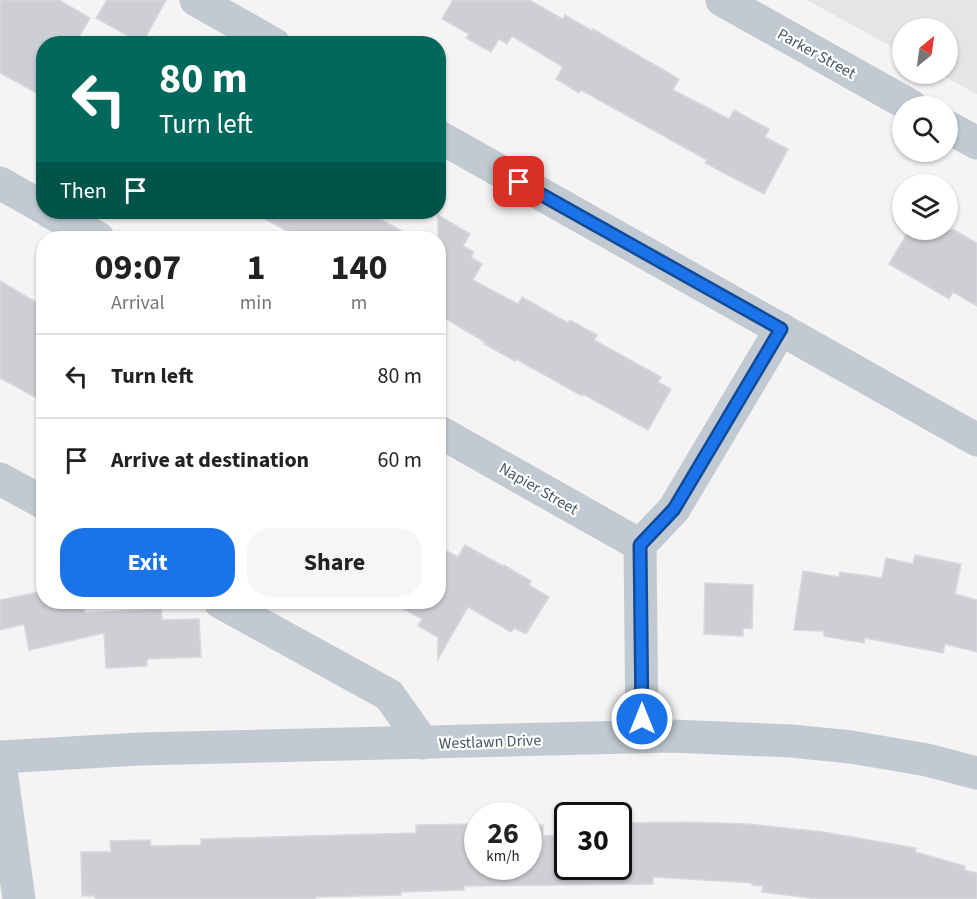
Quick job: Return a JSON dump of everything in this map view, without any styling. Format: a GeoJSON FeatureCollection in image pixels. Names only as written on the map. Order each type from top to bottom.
{"type":"FeatureCollection","features":[{"type":"Feature","properties":{"kind":"street"},"geometry":{"type":"LineString","coordinates":[[196,0],[260,36]]}},
{"type":"Feature","properties":{"kind":"street","name":"Parker Street"},"geometry":{"type":"LineString","coordinates":[[722,0],[893,96]]}},
{"type":"Feature","properties":{"kind":"street"},"geometry":{"type":"LineString","coordinates":[[958,133],[977,143]]}},
{"type":"Feature","properties":{"kind":"street"},"geometry":{"type":"LineString","coordinates":[[446,141],[977,440]]}},
{"type":"Feature","properties":{"kind":"street"},"geometry":{"type":"LineString","coordinates":[[0,183],[36,203]]}},
{"type":"Feature","properties":{"kind":"street"},"geometry":{"type":"LineString","coordinates":[[63,219],[85,231]]}},
{"type":"Feature","properties":{"kind":"street"},"geometry":{"type":"LineString","coordinates":[[642,736],[640,545],[674,509],[781,329]]}},
{"type":"Feature","properties":{"kind":"street","name":"Napier Street"},"geometry":{"type":"LineString","coordinates":[[446,436],[640,545]]}},
{"type":"Feature","properties":{"kind":"street"},"geometry":{"type":"LineString","coordinates":[[0,479],[36,499]]}},
{"type":"Feature","properties":{"kind":"street"},"geometry":{"type":"LineString","coordinates":[[233,609],[389,695],[423,743]]}},
{"type":"Feature","properties":{"kind":"street","name":"Westlawn Drive"},"geometry":{"type":"LineString","coordinates":[[0,757],[139,749],[642,736],[791,741],[851,747],[927,760],[977,773]]}},
{"type":"Feature","properties":{"kind":"street"},"geometry":{"type":"LineString","coordinates":[[0,763],[19,899]]}},
{"type":"Feature","properties":{"kind":"shaded area"},"geometry":{"type":"Polygon","coordinates":[[[807,0],[977,0],[977,94],[958,84],[958,18],[892,18],[892,47],[807,0]]]}},
{"type":"Feature","properties":{"kind":"building"},"geometry":{"type":"Polygon","coordinates":[[[0,0],[59,0],[90,18],[80,36],[36,36],[36,93],[0,73],[0,0]]]}},
{"type":"Feature","properties":{"kind":"building"},"geometry":{"type":"Polygon","coordinates":[[[107,0],[166,0],[146,36],[128,36],[96,18],[107,0]]]}},
{"type":"Feature","properties":{"kind":"building"},"geometry":{"type":"Polygon","coordinates":[[[453,0],[529,0],[563,19],[565,15],[679,79],[673,90],[729,119],[734,110],[769,129],[765,137],[788,149],[764,194],[705,163],[707,160],[581,90],[579,93],[556,79],[563,67],[512,36],[507,44],[499,39],[491,52],[466,38],[469,34],[442,19],[453,0]]]}},
{"type":"Feature","properties":{"kind":"building"},"geometry":{"type":"Polygon","coordinates":[[[265,219],[380,219],[402,231],[287,231],[265,219]]]}},
{"type":"Feature","properties":{"kind":"building"},"geometry":{"type":"Polygon","coordinates":[[[438,219],[445,219],[470,234],[463,246],[474,252],[471,257],[482,264],[473,280],[518,304],[522,297],[568,323],[570,320],[597,335],[594,340],[661,377],[658,382],[671,389],[648,430],[484,344],[485,342],[446,319],[446,231],[438,231],[438,219]]]}},
{"type":"Feature","properties":{"kind":"building"},"geometry":{"type":"Polygon","coordinates":[[[958,232],[977,243],[977,306],[953,292],[949,299],[889,264],[903,240],[958,240],[958,232]]]}},
{"type":"Feature","properties":{"kind":"building"},"geometry":{"type":"Polygon","coordinates":[[[0,281],[36,302],[36,398],[0,378],[0,281]]]}},
{"type":"Feature","properties":{"kind":"building"},"geometry":{"type":"Polygon","coordinates":[[[465,545],[531,581],[529,585],[549,597],[526,634],[514,628],[511,632],[468,607],[438,659],[438,637],[418,626],[422,619],[404,609],[446,609],[446,553],[447,551],[458,557],[465,545]]]}},
{"type":"Feature","properties":{"kind":"building"},"geometry":{"type":"Polygon","coordinates":[[[915,555],[961,564],[955,594],[977,600],[977,652],[945,644],[943,653],[865,638],[864,643],[824,636],[824,631],[794,630],[803,571],[839,577],[840,572],[882,578],[886,558],[913,564],[915,555]]]}},
{"type":"Feature","properties":{"kind":"building"},"geometry":{"type":"Polygon","coordinates":[[[705,583],[753,585],[752,629],[743,628],[743,636],[704,634],[705,583]]]}},
{"type":"Feature","properties":{"kind":"building"},"geometry":{"type":"Polygon","coordinates":[[[36,593],[36,609],[84,609],[85,613],[161,609],[162,620],[199,619],[201,657],[147,659],[147,666],[106,668],[104,633],[29,650],[24,624],[0,630],[0,600],[36,593]]]}},
{"type":"Feature","properties":{"kind":"building"},"geometry":{"type":"Polygon","coordinates":[[[632,823],[747,824],[823,832],[916,848],[915,852],[965,866],[964,870],[977,873],[977,899],[819,899],[762,892],[763,886],[752,885],[753,883],[653,877],[653,884],[464,886],[464,890],[401,892],[401,895],[316,897],[316,899],[95,899],[95,896],[82,896],[81,852],[111,852],[110,841],[150,840],[151,846],[201,845],[201,839],[416,833],[416,825],[464,824],[464,880],[542,880],[543,825],[543,836],[554,836],[554,880],[632,880],[632,823]]]}},
{"type":"Feature","properties":{"kind":"route"},"geometry":{"type":"LineString","coordinates":[[519,182],[781,329],[674,509],[640,545],[642,719]]}}]}
